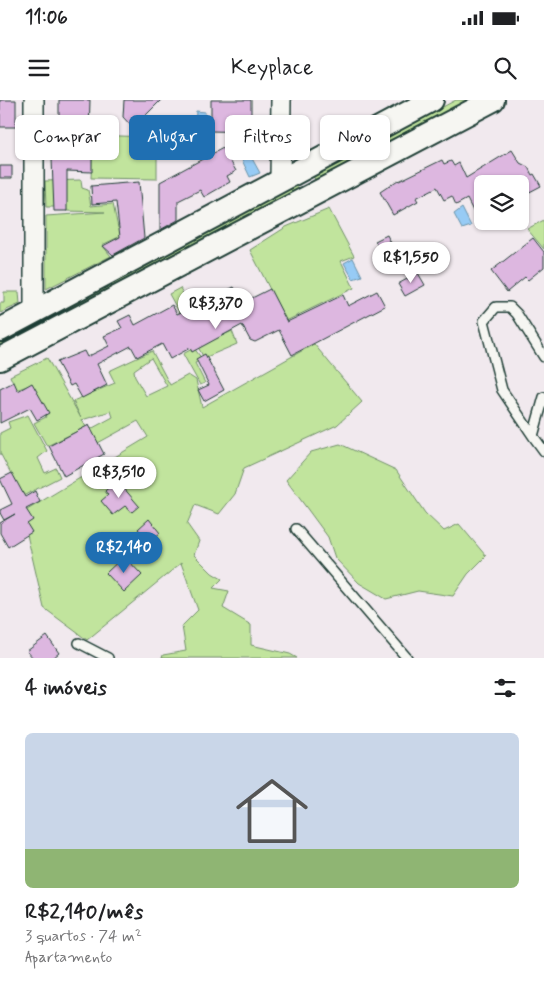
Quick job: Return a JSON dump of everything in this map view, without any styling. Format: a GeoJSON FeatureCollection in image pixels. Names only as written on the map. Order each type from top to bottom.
{"type":"FeatureCollection","features":[{"type":"Feature","properties":{"kind":"street"},"geometry":{"type":"LineString","coordinates":[[34,100],[34,312]]}},
{"type":"Feature","properties":{"kind":"street"},"geometry":{"type":"LineString","coordinates":[[280,180],[281,100]]}},
{"type":"Feature","properties":{"kind":"street"},"geometry":{"type":"LineString","coordinates":[[0,330],[432,100]]}},
{"type":"Feature","properties":{"kind":"street"},"geometry":{"type":"LineString","coordinates":[[0,359],[493,100]]}},
{"type":"Feature","properties":{"kind":"street"},"geometry":{"type":"LineString","coordinates":[[300,169],[314,194]]}},
{"type":"Feature","properties":{"kind":"street"},"geometry":{"type":"LineString","coordinates":[[54,302],[65,324]]}},
{"type":"Feature","properties":{"kind":"lane"},"geometry":{"type":"LineString","coordinates":[[544,357],[517,314],[510,307],[496,308],[484,321],[502,390],[544,451]]}},
{"type":"Feature","properties":{"kind":"lane"},"geometry":{"type":"LineString","coordinates":[[533,436],[544,397]]}},
{"type":"Feature","properties":{"kind":"lane"},"geometry":{"type":"LineString","coordinates":[[296,529],[407,658]]}},
{"type":"Feature","properties":{"kind":"lane"},"geometry":{"type":"LineString","coordinates":[[79,643],[108,658]]}},
{"type":"Feature","properties":{"kind":"green space"},"geometry":{"type":"Polygon","coordinates":[[[456,100],[475,100],[390,145],[390,135],[456,100]]]}},
{"type":"Feature","properties":{"kind":"green space"},"geometry":{"type":"Polygon","coordinates":[[[119,136],[129,136],[129,160],[157,160],[157,179],[91,178],[92,160],[119,160],[119,136]]]}},
{"type":"Feature","properties":{"kind":"green space"},"geometry":{"type":"Polygon","coordinates":[[[343,160],[361,160],[317,183],[313,176],[343,160]]]}},
{"type":"Feature","properties":{"kind":"green space"},"geometry":{"type":"Polygon","coordinates":[[[81,180],[82,188],[88,190],[91,206],[113,204],[118,228],[136,229],[102,245],[111,256],[46,289],[46,216],[105,212],[66,211],[66,207],[46,207],[45,181],[81,180]]]}},
{"type":"Feature","properties":{"kind":"green space"},"geometry":{"type":"Polygon","coordinates":[[[295,184],[301,190],[71,314],[67,307],[295,184]]]}},
{"type":"Feature","properties":{"kind":"green space"},"geometry":{"type":"Polygon","coordinates":[[[329,209],[354,256],[341,261],[354,288],[286,321],[250,250],[286,227],[329,209]]]}},
{"type":"Feature","properties":{"kind":"green space"},"geometry":{"type":"Polygon","coordinates":[[[544,220],[544,249],[528,230],[544,220]]]}},
{"type":"Feature","properties":{"kind":"green space"},"geometry":{"type":"Polygon","coordinates":[[[180,288],[203,331],[207,343],[232,331],[237,344],[204,358],[169,294],[180,288]]]}},
{"type":"Feature","properties":{"kind":"green space"},"geometry":{"type":"Polygon","coordinates":[[[4,292],[19,292],[20,304],[0,313],[0,303],[4,303],[4,292]]]}},
{"type":"Feature","properties":{"kind":"green space"},"geometry":{"type":"Polygon","coordinates":[[[48,315],[54,325],[0,353],[0,341],[48,315]]]}},
{"type":"Feature","properties":{"kind":"green space"},"geometry":{"type":"Polygon","coordinates":[[[314,344],[362,402],[337,425],[244,468],[235,494],[219,514],[195,505],[187,524],[199,541],[194,555],[212,573],[222,579],[213,588],[229,591],[223,608],[251,625],[251,645],[290,654],[297,658],[162,658],[163,655],[186,651],[182,626],[198,610],[181,563],[87,640],[44,608],[22,513],[148,437],[138,421],[96,444],[89,430],[113,417],[111,411],[82,420],[86,427],[47,446],[34,423],[46,417],[30,385],[16,390],[10,376],[47,358],[81,418],[73,401],[115,383],[109,371],[152,351],[170,385],[188,375],[196,380],[202,407],[314,344]],[[151,358],[134,370],[135,377],[146,396],[167,386],[151,358]]]}},
{"type":"Feature","properties":{"kind":"green space"},"geometry":{"type":"Polygon","coordinates":[[[194,348],[202,359],[195,363],[205,383],[200,385],[183,354],[194,348]]]}},
{"type":"Feature","properties":{"kind":"green space"},"geometry":{"type":"Polygon","coordinates":[[[28,415],[47,451],[38,458],[45,473],[56,468],[60,477],[23,496],[0,453],[0,433],[10,428],[8,422],[28,415]]]}},
{"type":"Feature","properties":{"kind":"green space"},"geometry":{"type":"Polygon","coordinates":[[[340,444],[396,470],[425,513],[444,531],[459,524],[486,556],[468,574],[453,596],[418,591],[386,599],[359,583],[335,558],[328,537],[286,480],[311,452],[340,444]]]}},
{"type":"Feature","properties":{"kind":"water"},"geometry":{"type":"Polygon","coordinates":[[[196,111],[205,112],[205,115],[196,115],[196,111]]]}},
{"type":"Feature","properties":{"kind":"water"},"geometry":{"type":"Polygon","coordinates":[[[242,160],[253,160],[260,173],[250,177],[242,160]]]}},
{"type":"Feature","properties":{"kind":"water"},"geometry":{"type":"Polygon","coordinates":[[[462,208],[471,226],[462,229],[454,214],[462,208]]]}},
{"type":"Feature","properties":{"kind":"water"},"geometry":{"type":"Polygon","coordinates":[[[353,258],[362,276],[353,279],[344,263],[353,258]]]}},
{"type":"Feature","properties":{"kind":"building"},"geometry":{"type":"Polygon","coordinates":[[[0,100],[16,100],[15,127],[0,127],[0,100]]]}},
{"type":"Feature","properties":{"kind":"building"},"geometry":{"type":"Polygon","coordinates":[[[59,100],[90,100],[90,115],[59,115],[59,100]]]}},
{"type":"Feature","properties":{"kind":"building"},"geometry":{"type":"Polygon","coordinates":[[[124,100],[161,100],[146,115],[129,115],[129,124],[123,117],[124,100]]]}},
{"type":"Feature","properties":{"kind":"building"},"geometry":{"type":"Polygon","coordinates":[[[211,100],[251,100],[251,115],[225,115],[225,131],[215,131],[215,115],[211,115],[211,100]]]}},
{"type":"Feature","properties":{"kind":"building"},"geometry":{"type":"Polygon","coordinates":[[[223,148],[225,160],[230,160],[236,171],[227,176],[230,182],[204,197],[200,190],[178,201],[178,220],[160,230],[160,182],[201,160],[215,160],[215,152],[223,148]]]}},
{"type":"Feature","properties":{"kind":"building"},"geometry":{"type":"Polygon","coordinates":[[[512,150],[520,163],[528,167],[532,175],[534,174],[541,186],[529,192],[529,175],[474,175],[474,213],[467,199],[456,205],[452,196],[444,200],[437,187],[416,198],[418,201],[393,215],[380,192],[398,180],[442,160],[444,164],[451,161],[454,166],[459,163],[466,178],[512,150]]]}},
{"type":"Feature","properties":{"kind":"building"},"geometry":{"type":"Polygon","coordinates":[[[52,160],[92,160],[92,172],[67,171],[67,211],[54,211],[52,160]]]}},
{"type":"Feature","properties":{"kind":"building"},"geometry":{"type":"Polygon","coordinates":[[[0,166],[12,166],[12,178],[0,178],[0,166]]]}},
{"type":"Feature","properties":{"kind":"building"},"geometry":{"type":"Polygon","coordinates":[[[139,182],[144,238],[113,255],[103,246],[120,237],[116,202],[92,204],[91,186],[139,182]]]}},
{"type":"Feature","properties":{"kind":"building"},"geometry":{"type":"Polygon","coordinates":[[[387,235],[392,245],[381,251],[375,241],[387,235]]]}},
{"type":"Feature","properties":{"kind":"building"},"geometry":{"type":"Polygon","coordinates":[[[533,238],[544,252],[544,267],[528,280],[525,277],[507,292],[491,271],[533,238]]]}},
{"type":"Feature","properties":{"kind":"building"},"geometry":{"type":"Polygon","coordinates":[[[418,273],[425,285],[405,296],[398,284],[418,273]]]}},
{"type":"Feature","properties":{"kind":"building"},"geometry":{"type":"Polygon","coordinates":[[[234,287],[242,303],[270,289],[287,322],[343,295],[348,306],[377,291],[385,306],[292,355],[279,330],[255,342],[250,340],[242,325],[192,352],[190,348],[170,359],[162,344],[137,357],[131,346],[97,364],[107,385],[82,398],[74,384],[70,386],[57,362],[84,351],[87,357],[109,346],[104,336],[122,328],[118,321],[130,315],[135,325],[172,305],[177,314],[234,287]]]}},
{"type":"Feature","properties":{"kind":"building"},"geometry":{"type":"Polygon","coordinates":[[[205,354],[224,390],[204,401],[198,390],[209,385],[196,359],[205,354]]]}},
{"type":"Feature","properties":{"kind":"building"},"geometry":{"type":"Polygon","coordinates":[[[14,382],[18,391],[32,383],[49,413],[37,420],[30,408],[0,423],[0,389],[14,382]]]}},
{"type":"Feature","properties":{"kind":"building"},"geometry":{"type":"Polygon","coordinates":[[[89,425],[104,454],[64,476],[49,446],[89,425]]]}},
{"type":"Feature","properties":{"kind":"building"},"geometry":{"type":"Polygon","coordinates":[[[12,473],[25,497],[35,491],[40,502],[26,509],[33,520],[27,524],[32,532],[8,547],[0,533],[0,523],[15,514],[4,520],[0,513],[0,510],[12,504],[0,479],[12,473]]]}},
{"type":"Feature","properties":{"kind":"building"},"geometry":{"type":"Polygon","coordinates":[[[117,480],[139,506],[132,512],[125,506],[113,515],[101,501],[108,495],[105,491],[117,480]]]}},
{"type":"Feature","properties":{"kind":"building"},"geometry":{"type":"Polygon","coordinates":[[[149,519],[160,533],[149,542],[138,529],[149,519]]]}},
{"type":"Feature","properties":{"kind":"building"},"geometry":{"type":"Polygon","coordinates":[[[124,556],[142,575],[124,592],[106,573],[124,556]]]}},
{"type":"Feature","properties":{"kind":"building"},"geometry":{"type":"Polygon","coordinates":[[[47,636],[59,653],[53,658],[33,658],[27,651],[47,636]]]}}]}
